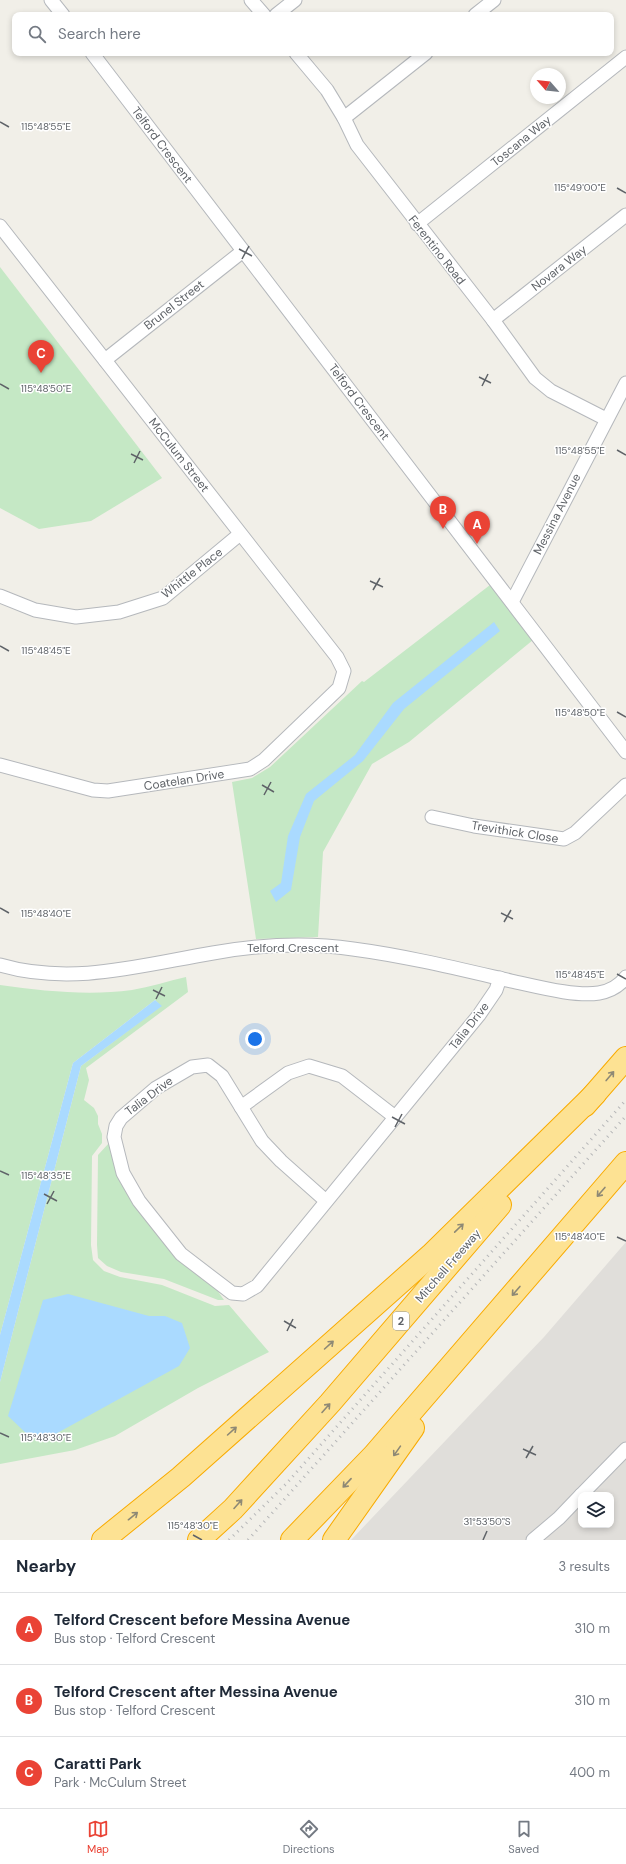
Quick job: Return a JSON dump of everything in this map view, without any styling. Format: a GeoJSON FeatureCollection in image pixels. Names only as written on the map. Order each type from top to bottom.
{"type":"FeatureCollection","features":[{"type":"Feature","properties":{"kind":"highway","name":"Mitchell Freeway"},"geometry":{"type":"LineString","coordinates":[[199,1540],[233,1509],[330,1403],[626,1058]]}},
{"type":"Feature","properties":{"kind":"highway"},"geometry":{"type":"LineString","coordinates":[[103,1540],[181,1477],[431,1255],[595,1094]]}},
{"type":"Feature","properties":{"kind":"highway"},"geometry":{"type":"LineString","coordinates":[[292,1540],[374,1455],[626,1163]]}},
{"type":"Feature","properties":{"kind":"highway"},"geometry":{"type":"LineString","coordinates":[[334,1540],[402,1445],[456,1359]]}},
{"type":"Feature","properties":{"kind":"street"},"geometry":{"type":"LineString","coordinates":[[51,0],[61,12]]}},
{"type":"Feature","properties":{"kind":"street"},"geometry":{"type":"LineString","coordinates":[[252,0],[262,12]]}},
{"type":"Feature","properties":{"kind":"street"},"geometry":{"type":"LineString","coordinates":[[280,12],[295,0]]}},
{"type":"Feature","properties":{"kind":"street"},"geometry":{"type":"LineString","coordinates":[[479,12],[494,0]]}},
{"type":"Feature","properties":{"kind":"street","name":"Telford Crescent"},"geometry":{"type":"LineString","coordinates":[[94,56],[626,752]]}},
{"type":"Feature","properties":{"kind":"street","name":"Ferentino Road"},"geometry":{"type":"LineString","coordinates":[[298,56],[326,90],[344,118],[356,145],[493,320],[535,378],[551,392],[606,419]]}},
{"type":"Feature","properties":{"kind":"street"},"geometry":{"type":"LineString","coordinates":[[344,118],[422,56]]}},
{"type":"Feature","properties":{"kind":"street","name":"Toscana Way"},"geometry":{"type":"LineString","coordinates":[[417,224],[626,57]]}},
{"type":"Feature","properties":{"kind":"street","name":"Novara Way"},"geometry":{"type":"LineString","coordinates":[[493,320],[626,215]]}},
{"type":"Feature","properties":{"kind":"street","name":"McCulum Street"},"geometry":{"type":"LineString","coordinates":[[0,226],[337,657],[344,671],[339,688]]}},
{"type":"Feature","properties":{"kind":"street","name":"Brunel Street"},"geometry":{"type":"LineString","coordinates":[[105,360],[243,251]]}},
{"type":"Feature","properties":{"kind":"street","name":"Messina Avenue"},"geometry":{"type":"LineString","coordinates":[[512,602],[626,383]]}},
{"type":"Feature","properties":{"kind":"street","name":"Whittle Place"},"geometry":{"type":"LineString","coordinates":[[0,596],[35,610],[76,617],[119,612],[163,598],[240,534]]}},
{"type":"Feature","properties":{"kind":"street","name":"Coatelan Drive"},"geometry":{"type":"LineString","coordinates":[[0,765],[86,788],[108,791],[250,769],[264,760],[339,688]]}},
{"type":"Feature","properties":{"kind":"street","name":"Trevithick Close"},"geometry":{"type":"LineString","coordinates":[[432,816],[474,826],[564,840],[575,833],[626,785]]}},
{"type":"Feature","properties":{"kind":"street","name":"Telford Crescent"},"geometry":{"type":"LineString","coordinates":[[0,965],[46,973],[89,974],[114,972],[240,948],[318,945],[353,948],[407,958],[543,988],[583,994],[600,993],[614,988],[626,977]]}},
{"type":"Feature","properties":{"kind":"street","name":"Talia Drive"},"geometry":{"type":"LineString","coordinates":[[326,1201],[262,1140],[222,1076],[208,1065],[192,1066],[156,1088],[121,1118],[116,1126],[114,1138],[123,1173],[138,1201],[181,1254],[232,1293],[243,1294],[257,1286],[479,1015],[496,990],[500,978]]}},
{"type":"Feature","properties":{"kind":"street"},"geometry":{"type":"LineString","coordinates":[[241,1107],[288,1073],[308,1066],[342,1076],[395,1117]]}},
{"type":"Feature","properties":{"kind":"street"},"geometry":{"type":"LineString","coordinates":[[584,1492],[626,1449]]}},
{"type":"Feature","properties":{"kind":"street"},"geometry":{"type":"LineString","coordinates":[[533,1540],[559,1518],[578,1498]]}},
{"type":"Feature","properties":{"kind":"shaded area"},"geometry":{"type":"Polygon","coordinates":[[[626,1242],[626,1540],[351,1540],[544,1337],[626,1242]]]}},
{"type":"Feature","properties":{"kind":"green space"},"geometry":{"type":"Polygon","coordinates":[[[0,267],[162,478],[91,521],[39,529],[0,508],[0,267]]]}},
{"type":"Feature","properties":{"kind":"green space"},"geometry":{"type":"Polygon","coordinates":[[[490,585],[533,640],[409,742],[372,764],[323,852],[318,937],[256,939],[232,782],[252,778],[270,767],[362,681],[364,682],[490,585]]]}},
{"type":"Feature","properties":{"kind":"green space"},"geometry":{"type":"Polygon","coordinates":[[[186,977],[188,992],[86,1068],[89,1080],[84,1100],[94,1108],[98,1116],[98,1124],[102,1134],[102,1143],[92,1156],[91,1245],[93,1260],[104,1271],[120,1277],[162,1285],[215,1306],[229,1305],[269,1352],[198,1388],[115,1436],[75,1450],[0,1464],[0,1382],[81,1066],[161,1006],[155,1000],[73,1063],[0,1335],[0,985],[50,991],[99,993],[132,990],[186,977]],[[149,1316],[50,1437],[165,1316],[149,1316]]]}},
{"type":"Feature","properties":{"kind":"green space"},"geometry":{"type":"Polygon","coordinates":[[[109,1143],[118,1175],[224,1300],[218,1300],[164,1279],[121,1272],[107,1266],[98,1258],[98,1155],[109,1143]]]}},
{"type":"Feature","properties":{"kind":"water"},"geometry":{"type":"Polygon","coordinates":[[[494,622],[500,631],[404,709],[363,761],[314,801],[300,837],[291,890],[276,902],[270,891],[281,883],[288,836],[306,794],[355,755],[393,703],[494,622]]]}},
{"type":"Feature","properties":{"kind":"water"},"geometry":{"type":"Polygon","coordinates":[[[155,1000],[162,1006],[81,1066],[0,1382],[0,1335],[73,1063],[155,1000]]]}},
{"type":"Feature","properties":{"kind":"water"},"geometry":{"type":"Polygon","coordinates":[[[68,1294],[149,1316],[165,1316],[182,1323],[190,1348],[179,1366],[50,1437],[28,1435],[8,1416],[43,1300],[68,1294]]]}},
{"type":"Feature","properties":{"kind":"railway"},"geometry":{"type":"LineString","coordinates":[[229,1540],[286,1484],[626,1100]]}},
{"type":"Feature","properties":{"kind":"railway"},"geometry":{"type":"LineString","coordinates":[[248,1540],[626,1116]]}},
{"type":"Feature","properties":{"kind":"place","name":"Caratti Park"},"geometry":{"type":"Point","coordinates":[41,373]}},
{"type":"Feature","properties":{"kind":"place","name":"Telford Crescent after Messina Avenue"},"geometry":{"type":"Point","coordinates":[443,529]}},
{"type":"Feature","properties":{"kind":"place","name":"Telford Crescent before Messina Avenue"},"geometry":{"type":"Point","coordinates":[477,544]}}]}
